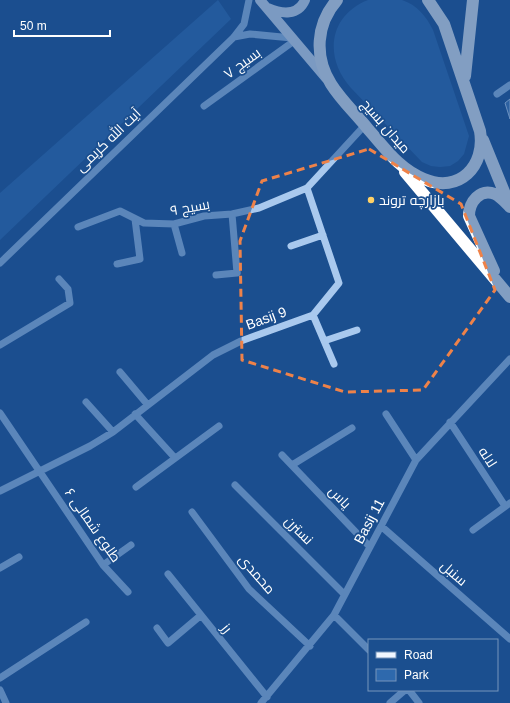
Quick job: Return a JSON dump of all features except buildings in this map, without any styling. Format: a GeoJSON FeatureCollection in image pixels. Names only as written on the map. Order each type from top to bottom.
{"type":"FeatureCollection","features":[{"type":"Feature","properties":{"kind":"highway","name":"میدان بسیج"},"geometry":{"type":"LineString","coordinates":[[337,0],[330,8],[323,22],[319,38],[319,53],[331,85],[399,165],[423,179],[435,183],[446,183],[458,180],[468,174],[478,159],[482,142],[480,131],[444,24],[428,0]]}},
{"type":"Feature","properties":{"kind":"highway"},"geometry":{"type":"LineString","coordinates":[[466,89],[465,65],[473,0]]}},
{"type":"Feature","properties":{"kind":"highway"},"geometry":{"type":"LineString","coordinates":[[480,131],[510,207]]}},
{"type":"Feature","properties":{"kind":"highway"},"geometry":{"type":"LineString","coordinates":[[399,165],[507,294]]}},
{"type":"Feature","properties":{"kind":"highway"},"geometry":{"type":"LineString","coordinates":[[507,294],[491,266],[469,216],[469,210],[474,199],[484,193],[496,195],[510,207]]}},
{"type":"Feature","properties":{"kind":"main road"},"geometry":{"type":"LineString","coordinates":[[263,4],[280,12],[290,13],[301,8],[305,0]]}},
{"type":"Feature","properties":{"kind":"main road"},"geometry":{"type":"LineString","coordinates":[[263,4],[331,85]]}},
{"type":"Feature","properties":{"kind":"street","name":"آیت الله کریمی"},"geometry":{"type":"LineString","coordinates":[[0,263],[234,37],[244,24],[249,0]]}},
{"type":"Feature","properties":{"kind":"street"},"geometry":{"type":"LineString","coordinates":[[234,37],[250,34],[293,39]]}},
{"type":"Feature","properties":{"kind":"street","name":"بسیج ۷"},"geometry":{"type":"LineString","coordinates":[[204,106],[293,39]]}},
{"type":"Feature","properties":{"kind":"street"},"geometry":{"type":"LineString","coordinates":[[497,94],[510,85]]}},
{"type":"Feature","properties":{"kind":"street"},"geometry":{"type":"LineString","coordinates":[[334,364],[313,315],[339,283],[307,188],[365,125]]}},
{"type":"Feature","properties":{"kind":"street","name":"بسیج ۹"},"geometry":{"type":"LineString","coordinates":[[78,227],[120,211],[144,223],[174,224],[204,216],[232,214],[259,208],[307,188]]}},
{"type":"Feature","properties":{"kind":"street"},"geometry":{"type":"LineString","coordinates":[[216,275],[237,273],[232,214]]}},
{"type":"Feature","properties":{"kind":"street"},"geometry":{"type":"LineString","coordinates":[[117,264],[140,259],[135,219]]}},
{"type":"Feature","properties":{"kind":"street"},"geometry":{"type":"LineString","coordinates":[[174,224],[182,252]]}},
{"type":"Feature","properties":{"kind":"street"},"geometry":{"type":"LineString","coordinates":[[291,246],[323,235]]}},
{"type":"Feature","properties":{"kind":"street"},"geometry":{"type":"LineString","coordinates":[[0,345],[70,303],[68,289],[59,279]]}},
{"type":"Feature","properties":{"kind":"street","name":"Basij 9"},"geometry":{"type":"LineString","coordinates":[[0,491],[90,446],[113,432],[147,404],[213,356],[242,341],[313,315]]}},
{"type":"Feature","properties":{"kind":"street"},"geometry":{"type":"LineString","coordinates":[[324,341],[357,330]]}},
{"type":"Feature","properties":{"kind":"street","name":"Basij 11"},"geometry":{"type":"LineString","coordinates":[[261,703],[310,646],[334,615],[416,460],[510,359]]}},
{"type":"Feature","properties":{"kind":"street"},"geometry":{"type":"LineString","coordinates":[[120,372],[147,404]]}},
{"type":"Feature","properties":{"kind":"street"},"geometry":{"type":"LineString","coordinates":[[86,402],[113,432]]}},
{"type":"Feature","properties":{"kind":"street","name":"طلوع شمالی ۶"},"geometry":{"type":"LineString","coordinates":[[0,413],[104,565],[128,592]]}},
{"type":"Feature","properties":{"kind":"street"},"geometry":{"type":"LineString","coordinates":[[135,414],[175,458]]}},
{"type":"Feature","properties":{"kind":"street"},"geometry":{"type":"LineString","coordinates":[[386,414],[416,460]]}},
{"type":"Feature","properties":{"kind":"street","name":"لاله"},"geometry":{"type":"LineString","coordinates":[[450,422],[508,504]]}},
{"type":"Feature","properties":{"kind":"street"},"geometry":{"type":"LineString","coordinates":[[136,487],[219,426]]}},
{"type":"Feature","properties":{"kind":"street"},"geometry":{"type":"LineString","coordinates":[[292,465],[352,428]]}},
{"type":"Feature","properties":{"kind":"street","name":"یاس"},"geometry":{"type":"LineString","coordinates":[[282,455],[370,547]]}},
{"type":"Feature","properties":{"kind":"street","name":"نسترن"},"geometry":{"type":"LineString","coordinates":[[235,485],[344,594]]}},
{"type":"Feature","properties":{"kind":"street"},"geometry":{"type":"LineString","coordinates":[[473,530],[508,504]]}},
{"type":"Feature","properties":{"kind":"street","name":"محمدی"},"geometry":{"type":"LineString","coordinates":[[192,512],[249,589],[310,646]]}},
{"type":"Feature","properties":{"kind":"street","name":"سنبل"},"geometry":{"type":"LineString","coordinates":[[381,526],[510,639]]}},
{"type":"Feature","properties":{"kind":"street"},"geometry":{"type":"LineString","coordinates":[[104,565],[131,545]]}},
{"type":"Feature","properties":{"kind":"street"},"geometry":{"type":"LineString","coordinates":[[0,568],[18,557]]}},
{"type":"Feature","properties":{"kind":"street","name":"رز"},"geometry":{"type":"LineString","coordinates":[[168,574],[200,616],[267,697]]}},
{"type":"Feature","properties":{"kind":"street"},"geometry":{"type":"LineString","coordinates":[[334,615],[368,649]]}},
{"type":"Feature","properties":{"kind":"street"},"geometry":{"type":"LineString","coordinates":[[157,628],[168,643],[200,616]]}},
{"type":"Feature","properties":{"kind":"street"},"geometry":{"type":"LineString","coordinates":[[0,678],[86,622]]}},
{"type":"Feature","properties":{"kind":"street"},"geometry":{"type":"LineString","coordinates":[[0,690],[6,703]]}},
{"type":"Feature","properties":{"kind":"street"},"geometry":{"type":"LineString","coordinates":[[390,703],[404,691]]}},
{"type":"Feature","properties":{"kind":"street"},"geometry":{"type":"LineString","coordinates":[[410,691],[419,703]]}},
{"type":"Feature","properties":{"kind":"highlighted area"},"geometry":{"type":"Polygon","coordinates":[[[369,149],[461,204],[495,290],[423,390],[345,392],[242,360],[240,241],[262,181],[369,149]]]}},
{"type":"Feature","properties":{"kind":"green space"},"geometry":{"type":"Polygon","coordinates":[[[218,0],[231,19],[0,240],[0,193],[218,0]]]}},
{"type":"Feature","properties":{"kind":"green space"},"geometry":{"type":"Polygon","coordinates":[[[368,0],[402,0],[407,2],[417,8],[433,30],[469,136],[464,154],[458,161],[450,166],[431,166],[422,162],[351,88],[342,76],[334,51],[334,39],[338,27],[345,16],[355,7],[368,0]]]}},
{"type":"Feature","properties":{"kind":"place","name":"بازارچه تروند"},"geometry":{"type":"Point","coordinates":[371,200]}}]}
